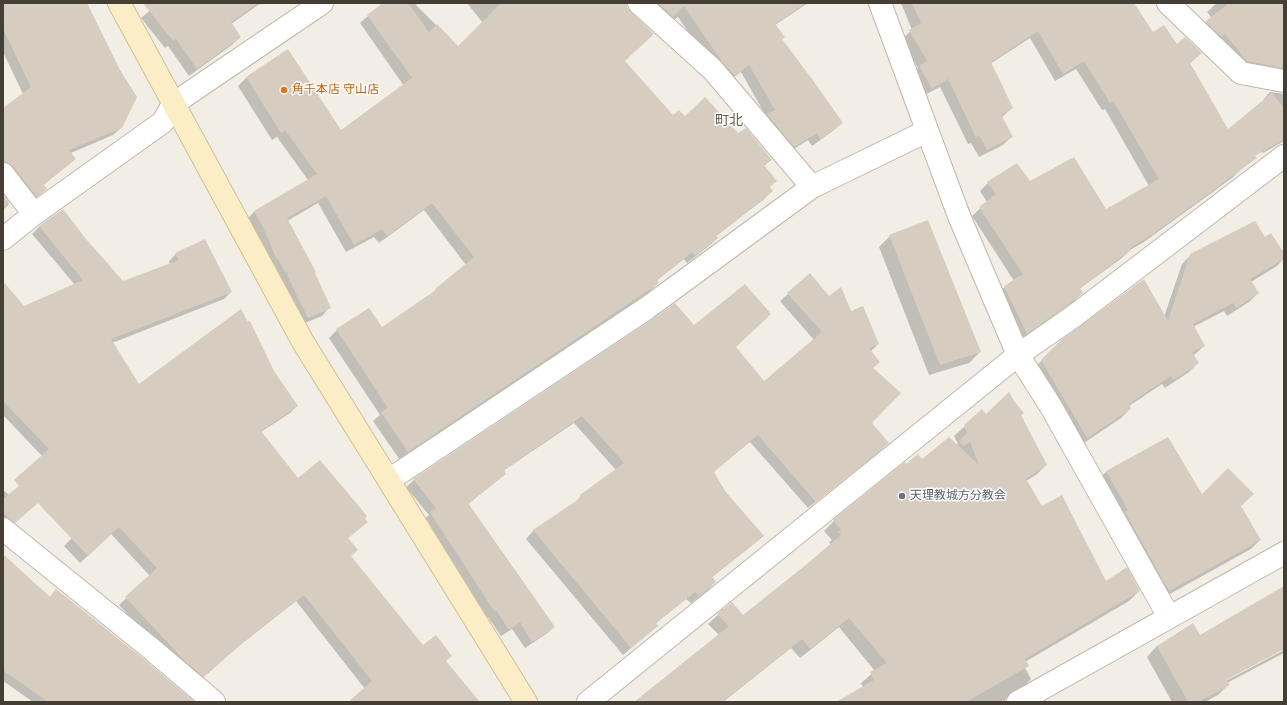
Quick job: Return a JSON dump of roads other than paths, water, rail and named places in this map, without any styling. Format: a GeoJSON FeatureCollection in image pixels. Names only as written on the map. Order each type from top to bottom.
{"type":"FeatureCollection","features":[{"type":"Feature","properties":{"kind":"street"},"geometry":{"type":"LineString","coordinates":[[119,3],[303,342],[526,702]]}},
{"type":"Feature","properties":{"kind":"street"},"geometry":{"type":"LineString","coordinates":[[3,239],[34,214],[163,122],[173,104],[322,3]]}},
{"type":"Feature","properties":{"kind":"street"},"geometry":{"type":"LineString","coordinates":[[639,3],[713,70],[812,187]]}},
{"type":"Feature","properties":{"kind":"street"},"geometry":{"type":"LineString","coordinates":[[880,3],[959,216],[1018,355],[1050,405],[1169,617]]}},
{"type":"Feature","properties":{"kind":"street"},"geometry":{"type":"LineString","coordinates":[[1168,3],[1241,73],[1284,81]]}},
{"type":"Feature","properties":{"kind":"street"},"geometry":{"type":"LineString","coordinates":[[389,480],[647,308],[812,187],[928,131]]}},
{"type":"Feature","properties":{"kind":"street"},"geometry":{"type":"LineString","coordinates":[[588,702],[1018,355],[1074,316],[1284,156]]}},
{"type":"Feature","properties":{"kind":"street"},"geometry":{"type":"LineString","coordinates":[[3,174],[34,214]]}},
{"type":"Feature","properties":{"kind":"street"},"geometry":{"type":"LineString","coordinates":[[3,529],[149,647],[214,702]]}},
{"type":"Feature","properties":{"kind":"street"},"geometry":{"type":"LineString","coordinates":[[1018,702],[1284,553]]}},
{"type":"Feature","properties":{"kind":"place","name":"角千本店 守山店"},"geometry":{"type":"Point","coordinates":[284,90]}},
{"type":"Feature","properties":{"kind":"place","name":"天理教城方分教会"},"geometry":{"type":"Point","coordinates":[902,496]}},
{"type":"Feature","properties":{"kind":"district","name":"町北"},"geometry":{"type":"Point","coordinates":[729,121]}}]}
